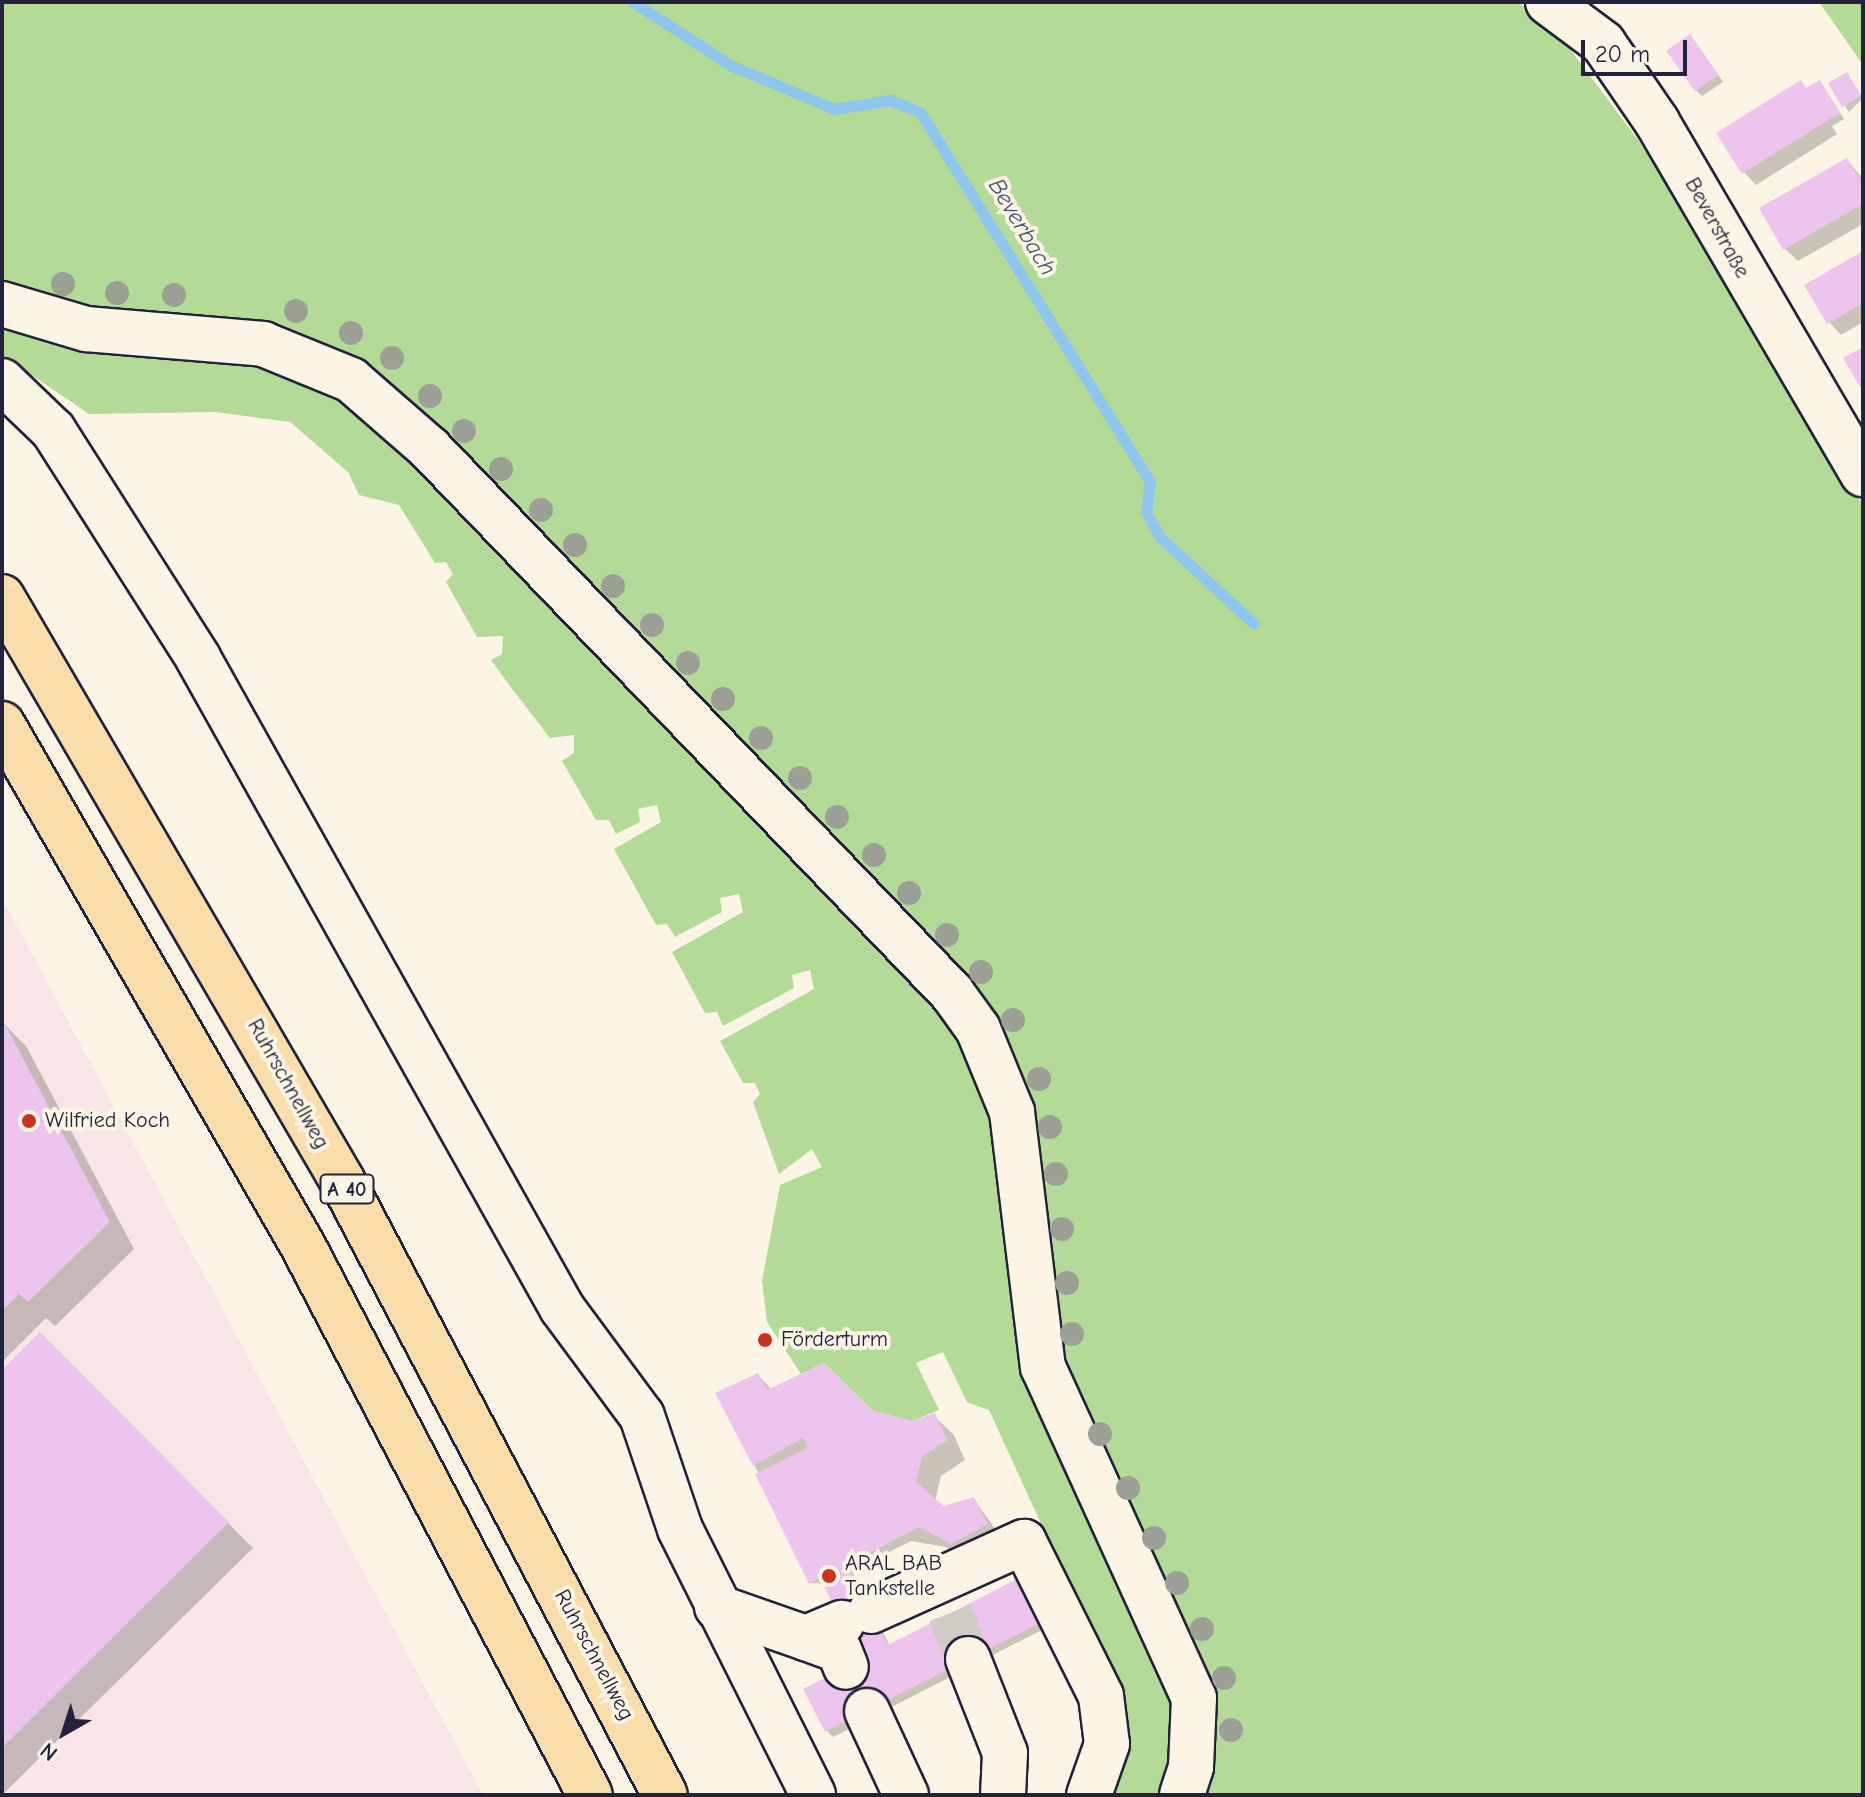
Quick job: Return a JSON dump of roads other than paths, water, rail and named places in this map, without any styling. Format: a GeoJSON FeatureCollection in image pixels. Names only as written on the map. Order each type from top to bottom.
{"type":"FeatureCollection","features":[{"type":"Feature","properties":{"kind":"highway","name":"Ruhrschnellweg"},"geometry":{"type":"LineString","coordinates":[[2,597],[343,1182],[665,1795]]}},
{"type":"Feature","properties":{"kind":"highway"},"geometry":{"type":"LineString","coordinates":[[2,724],[310,1259],[590,1795]]}},
{"type":"Feature","properties":{"kind":"street","name":"Beverstraße"},"geometry":{"type":"LineString","coordinates":[[1548,2],[1603,43],[1657,122],[1863,474]]}},
{"type":"Feature","properties":{"kind":"street"},"geometry":{"type":"LineString","coordinates":[[2,304],[86,329],[263,344],[351,380],[430,449],[952,993],[978,1029],[1012,1112],[1043,1367],[1194,1698],[1191,1767],[1182,1795]]}},
{"type":"Feature","properties":{"kind":"street"},"geometry":{"type":"LineString","coordinates":[[2,381],[53,430],[174,620],[562,1308],[642,1416],[668,1500],[717,1607],[813,1795]]}},
{"type":"Feature","properties":{"kind":"street"},"geometry":{"type":"LineString","coordinates":[[717,1607],[840,1624],[944,1599],[1024,1542],[1101,1696],[1107,1744],[1089,1795]]}},
{"type":"Feature","properties":{"kind":"street"},"geometry":{"type":"LineString","coordinates":[[840,1624],[839,1650],[846,1667]]}},
{"type":"Feature","properties":{"kind":"street"},"geometry":{"type":"LineString","coordinates":[[968,1659],[1005,1753],[1003,1795]]}},
{"type":"Feature","properties":{"kind":"street"},"geometry":{"type":"LineString","coordinates":[[867,1711],[906,1795]]}},
{"type":"Feature","properties":{"kind":"waterway","name":"Beverbach"},"geometry":{"type":"LineString","coordinates":[[633,2],[730,65],[834,109],[890,100],[920,112],[1150,481],[1146,512],[1160,537],[1253,623]]}},
{"type":"Feature","properties":{"kind":"tunnel"},"geometry":{"type":"LineString","coordinates":[[950,1613],[968,1659]]}},
{"type":"Feature","properties":{"kind":"place","name":"Wilfried Koch"},"geometry":{"type":"Point","coordinates":[29,1121]}},
{"type":"Feature","properties":{"kind":"place","name":"Förderturm"},"geometry":{"type":"Point","coordinates":[765,1340]}},
{"type":"Feature","properties":{"kind":"place","name":"ARAL BAB Tankstelle"},"geometry":{"type":"Point","coordinates":[829,1576]}}]}
